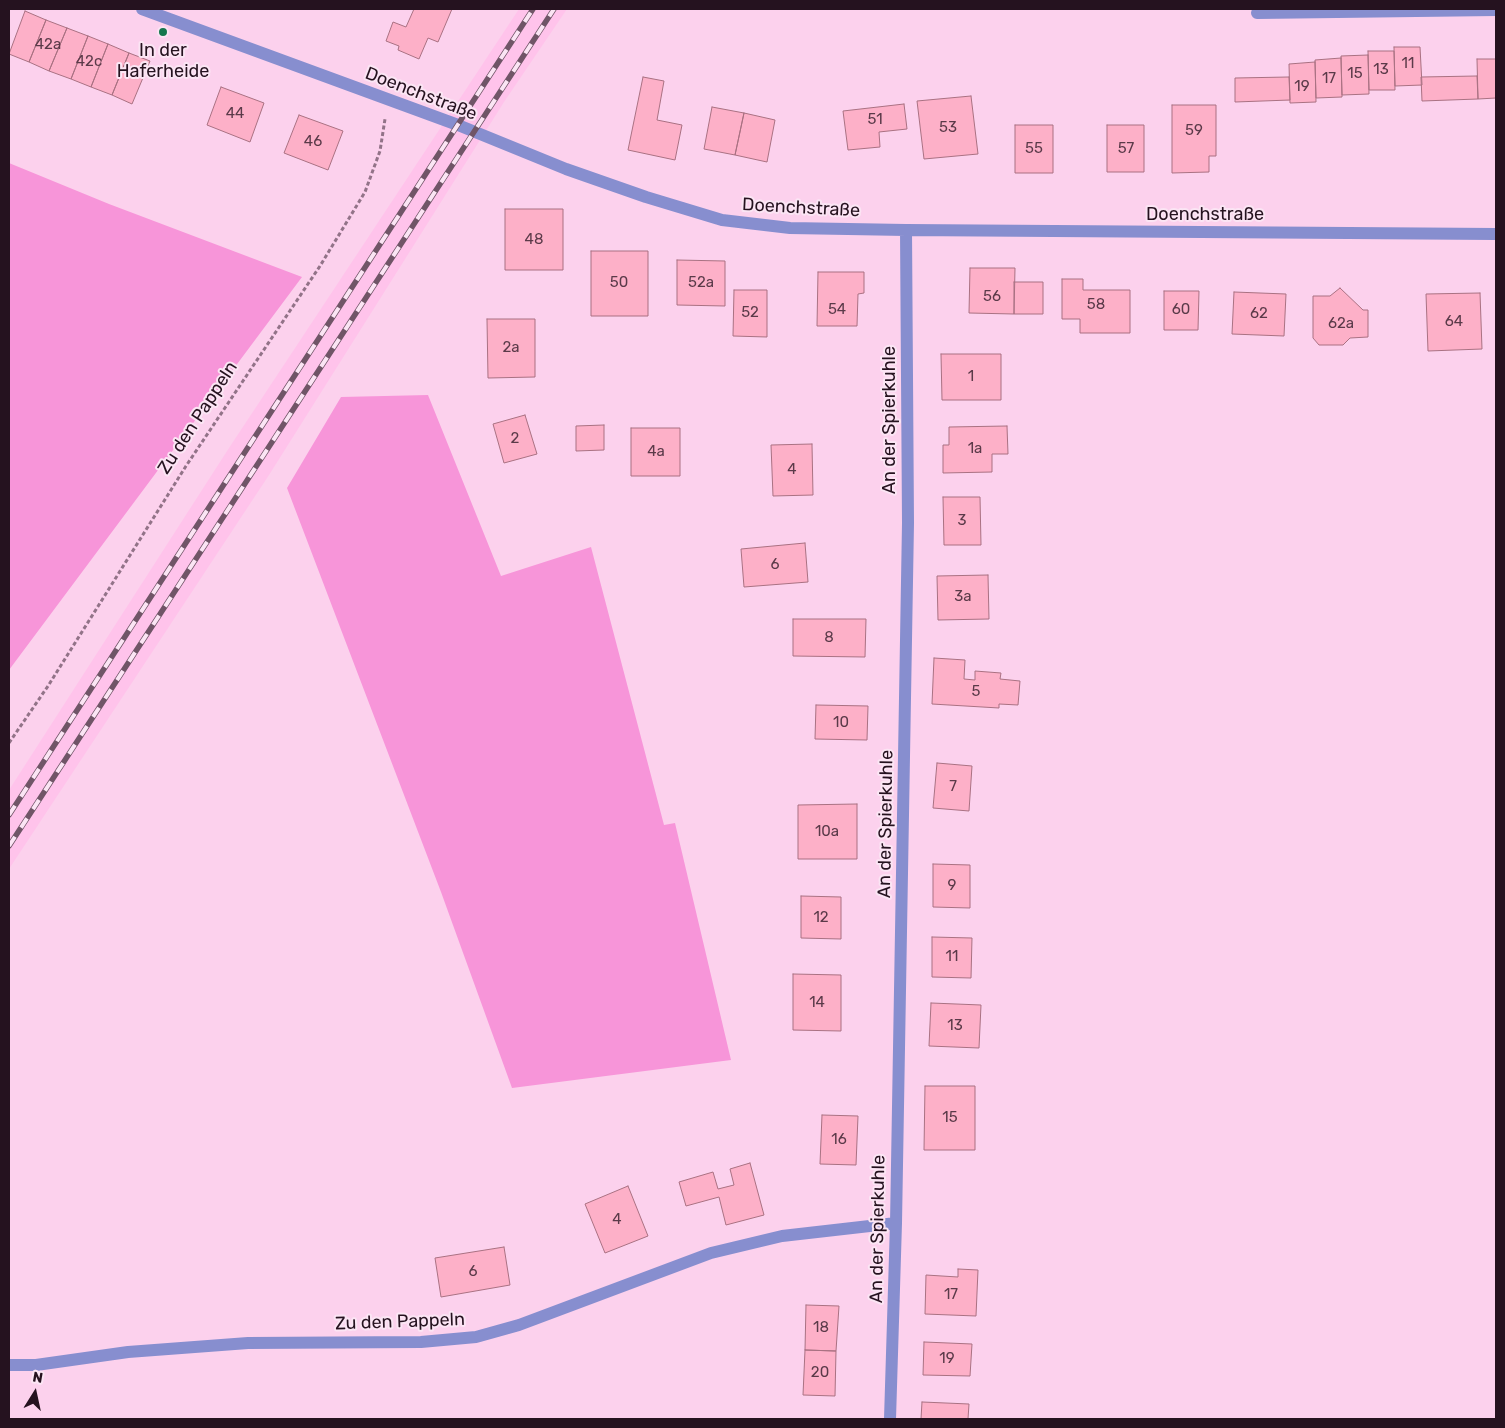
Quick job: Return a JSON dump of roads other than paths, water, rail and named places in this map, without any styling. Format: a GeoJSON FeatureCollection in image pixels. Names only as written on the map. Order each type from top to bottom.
{"type":"FeatureCollection","features":[{"type":"Feature","properties":{"kind":"street","name":"Doenchstraße"},"geometry":{"type":"LineString","coordinates":[[142,9],[458,125],[566,169],[646,197],[722,220],[790,228],[1496,234]]}},
{"type":"Feature","properties":{"kind":"street"},"geometry":{"type":"LineString","coordinates":[[1257,13],[1496,10]]}},
{"type":"Feature","properties":{"kind":"street","name":"An der Spierkuhle"},"geometry":{"type":"LineString","coordinates":[[890,1419],[896,1223],[908,523],[906,230]]}},
{"type":"Feature","properties":{"kind":"street","name":"Zu den Pappeln"},"geometry":{"type":"LineString","coordinates":[[9,1365],[36,1365],[128,1352],[248,1343],[421,1342],[476,1337],[519,1325],[711,1253],[782,1236],[896,1223]]}},
{"type":"Feature","properties":{"kind":"railway"},"geometry":{"type":"LineString","coordinates":[[9,815],[533,9]]}},
{"type":"Feature","properties":{"kind":"railway"},"geometry":{"type":"LineString","coordinates":[[9,846],[554,9]]}},
{"type":"Feature","properties":{"kind":"place","name":"In der Haferheide"},"geometry":{"type":"Point","coordinates":[163,32]}}]}
